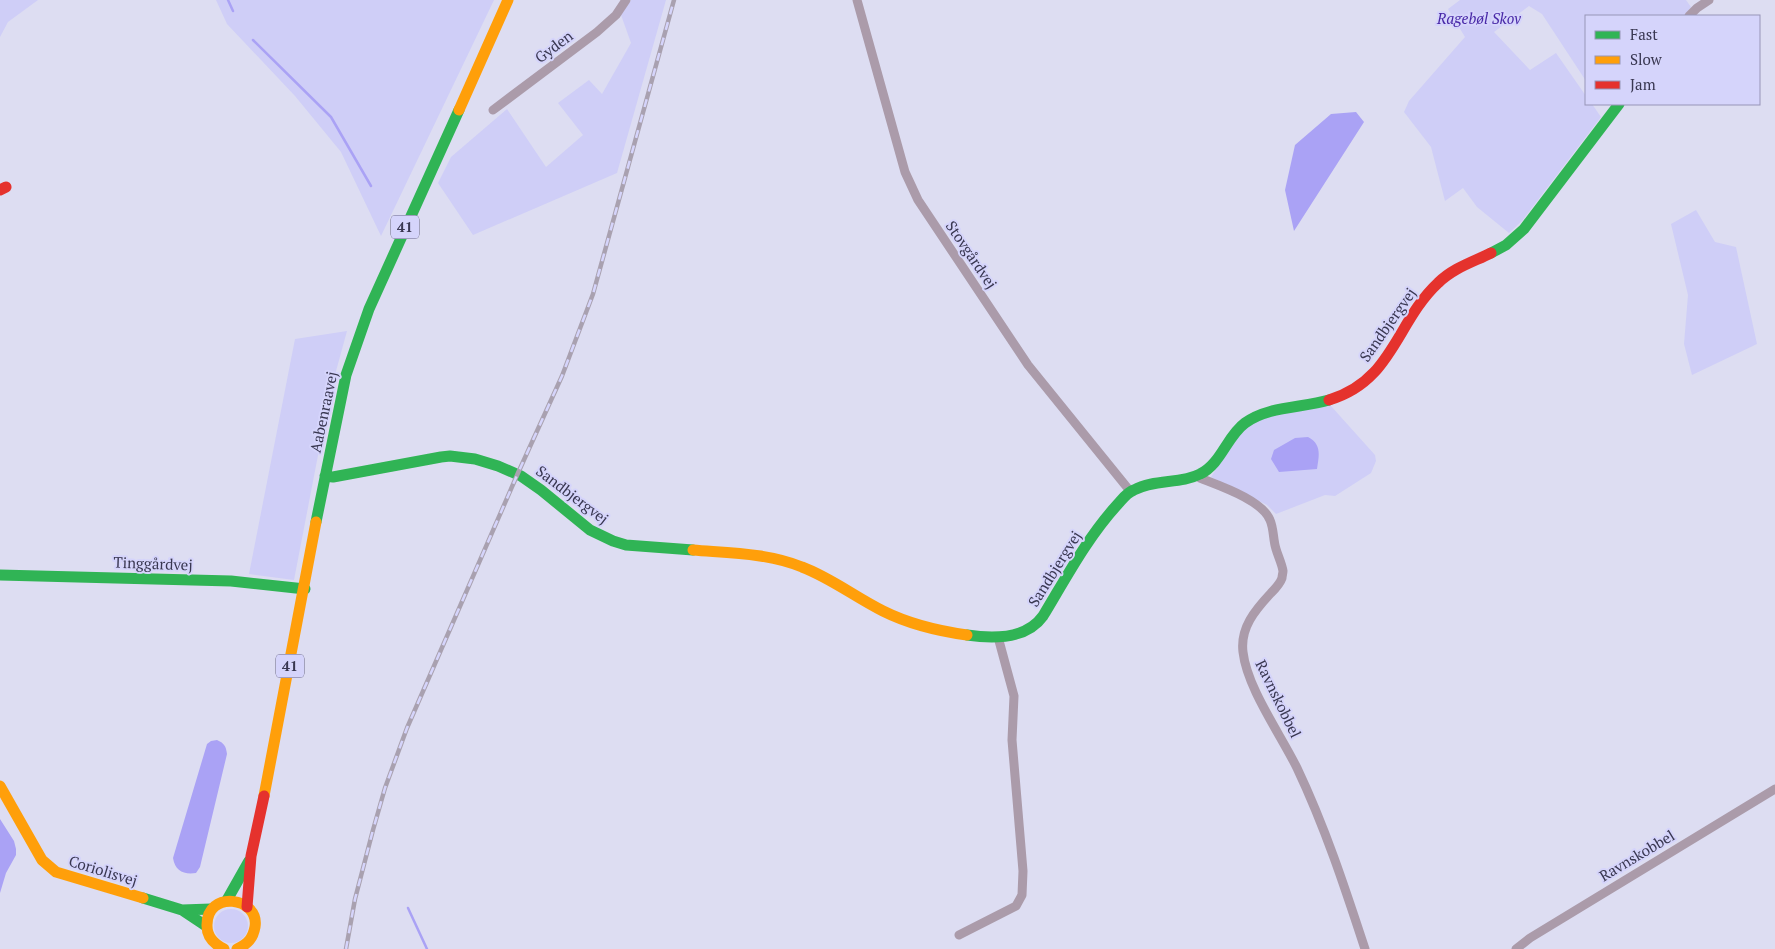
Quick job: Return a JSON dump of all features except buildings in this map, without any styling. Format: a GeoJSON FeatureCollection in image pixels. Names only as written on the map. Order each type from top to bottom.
{"type":"FeatureCollection","features":[{"type":"Feature","properties":{"kind":"street","name":"Aabenraavej"},"geometry":{"type":"LineString","coordinates":[[248,906],[251,856],[346,375],[369,309],[508,0]]}},
{"type":"Feature","properties":{"kind":"street","name":"Gyden"},"geometry":{"type":"LineString","coordinates":[[493,110],[598,32],[616,15],[626,0]]}},
{"type":"Feature","properties":{"kind":"street","name":"Stovgårdvej"},"geometry":{"type":"LineString","coordinates":[[857,0],[905,172],[918,200],[1028,365],[1130,491]]}},
{"type":"Feature","properties":{"kind":"street"},"geometry":{"type":"LineString","coordinates":[[1694,4],[1709,0]]}},
{"type":"Feature","properties":{"kind":"street","name":"Sandbjergvej"},"geometry":{"type":"LineString","coordinates":[[325,476],[333,477],[449,456],[478,459],[518,473],[542,490],[593,533],[614,543],[767,556],[812,570],[882,610],[906,621],[954,633],[998,637],[1028,630],[1044,616],[1098,528],[1130,491],[1144,485],[1202,473],[1213,463],[1235,432],[1251,419],[1272,411],[1348,394],[1365,382],[1392,351],[1430,292],[1444,277],[1460,266],[1508,244],[1524,230],[1618,105]]}},
{"type":"Feature","properties":{"kind":"street","name":"Ravnskobbel"},"geometry":{"type":"LineString","coordinates":[[1198,475],[1200,478],[1252,501],[1266,511],[1271,521],[1275,548],[1283,570],[1282,578],[1279,585],[1256,609],[1246,624],[1242,639],[1242,651],[1255,690],[1297,767],[1324,829],[1365,949]]}},
{"type":"Feature","properties":{"kind":"street","name":"Tinggårdvej"},"geometry":{"type":"LineString","coordinates":[[0,575],[231,581],[305,589]]}},
{"type":"Feature","properties":{"kind":"street"},"geometry":{"type":"LineString","coordinates":[[959,935],[1016,906],[1022,895],[1023,871],[1012,740],[1014,696],[998,637]]}},
{"type":"Feature","properties":{"kind":"street","name":"Coriolisvej"},"geometry":{"type":"LineString","coordinates":[[0,786],[42,860],[56,872],[182,910],[206,926]]}},
{"type":"Feature","properties":{"kind":"street","name":"Ravnskobbel"},"geometry":{"type":"LineString","coordinates":[[1516,949],[1530,938],[1775,789]]}},
{"type":"Feature","properties":{"kind":"street","name":"Aabenraavej"},"geometry":{"type":"LineString","coordinates":[[227,900],[251,856]]}},
{"type":"Feature","properties":{"kind":"street"},"geometry":{"type":"LineString","coordinates":[[218,948],[207,934],[206,926],[211,909],[227,900],[241,902],[248,906]]}},
{"type":"Feature","properties":{"kind":"street","name":"41"},"geometry":{"type":"LineString","coordinates":[[237,949],[244,946],[254,934],[255,919],[248,906]]}},
{"type":"Feature","properties":{"kind":"street","name":"Coriolisvej"},"geometry":{"type":"LineString","coordinates":[[182,910],[211,909]]}},
{"type":"Feature","properties":{"kind":"green space"},"geometry":{"type":"Polygon","coordinates":[[[0,0],[38,0],[8,22],[0,37],[0,0]]]}},
{"type":"Feature","properties":{"kind":"green space"},"geometry":{"type":"Polygon","coordinates":[[[216,0],[494,0],[381,236],[341,152],[295,96],[227,24],[216,0]]]}},
{"type":"Feature","properties":{"kind":"green space"},"geometry":{"type":"Polygon","coordinates":[[[631,0],[666,0],[617,173],[473,235],[438,183],[451,157],[507,109],[546,167],[583,135],[558,103],[589,80],[602,94],[631,43],[621,15],[631,0]]]}},
{"type":"Feature","properties":{"kind":"green space","name":"Ragebøl Skov"},"geometry":{"type":"Polygon","coordinates":[[[1460,0],[1686,0],[1691,7],[1685,15],[1585,15],[1585,79],[1542,14],[1529,6],[1494,32],[1530,70],[1556,53],[1585,95],[1585,105],[1593,105],[1601,117],[1522,221],[1509,233],[1477,207],[1463,188],[1445,201],[1431,147],[1404,112],[1409,101],[1465,37],[1448,9],[1460,0]]]}},
{"type":"Feature","properties":{"kind":"green space"},"geometry":{"type":"Polygon","coordinates":[[[1696,210],[1715,242],[1736,247],[1757,344],[1692,375],[1684,344],[1688,295],[1671,224],[1696,210]]]}},
{"type":"Feature","properties":{"kind":"green space"},"geometry":{"type":"Polygon","coordinates":[[[347,331],[330,393],[294,580],[249,574],[295,339],[347,331]]]}},
{"type":"Feature","properties":{"kind":"green space"},"geometry":{"type":"Polygon","coordinates":[[[1331,406],[1375,455],[1376,461],[1371,473],[1335,496],[1325,495],[1276,514],[1267,505],[1211,477],[1242,431],[1250,424],[1284,412],[1331,406]]]}},
{"type":"Feature","properties":{"kind":"green space"},"geometry":{"type":"Polygon","coordinates":[[[231,909],[238,910],[243,914],[247,919],[247,933],[243,938],[238,942],[231,943],[224,942],[219,938],[215,933],[214,926],[215,919],[219,914],[224,910],[231,909]]]}},
{"type":"Feature","properties":{"kind":"shaded area"},"geometry":{"type":"Polygon","coordinates":[[[1356,112],[1364,122],[1294,231],[1285,190],[1295,145],[1331,114],[1356,112]]]}},
{"type":"Feature","properties":{"kind":"shaded area"},"geometry":{"type":"Polygon","coordinates":[[[1308,437],[1318,447],[1317,469],[1279,472],[1271,459],[1274,450],[1295,438],[1308,437]]]}},
{"type":"Feature","properties":{"kind":"shaded area"},"geometry":{"type":"Polygon","coordinates":[[[217,740],[224,745],[227,754],[200,867],[196,873],[184,873],[178,869],[173,858],[207,744],[217,740]]]}},
{"type":"Feature","properties":{"kind":"shaded area"},"geometry":{"type":"Polygon","coordinates":[[[0,819],[14,841],[16,855],[6,873],[0,893],[0,819]]]}},
{"type":"Feature","properties":{"kind":"waterway"},"geometry":{"type":"LineString","coordinates":[[228,0],[233,11]]}},
{"type":"Feature","properties":{"kind":"waterway"},"geometry":{"type":"LineString","coordinates":[[253,40],[331,117],[371,186]]}},
{"type":"Feature","properties":{"kind":"waterway"},"geometry":{"type":"LineString","coordinates":[[408,908],[427,949]]}},
{"type":"Feature","properties":{"kind":"railway"},"geometry":{"type":"LineString","coordinates":[[346,949],[355,899],[373,830],[385,788],[407,728],[562,376],[593,294],[674,0]]}},
{"type":"Feature","properties":{"kind":"traffic: fast"},"geometry":{"type":"LineString","coordinates":[[1491,253],[1506,245],[1524,229],[1618,105]]}},
{"type":"Feature","properties":{"kind":"traffic: fast"},"geometry":{"type":"LineString","coordinates":[[316,522],[346,375],[369,309],[459,110]]}},
{"type":"Feature","properties":{"kind":"traffic: fast"},"geometry":{"type":"LineString","coordinates":[[967,635],[987,637],[1008,636],[1028,630],[1036,624],[1043,616],[1096,531],[1129,493],[1150,484],[1184,479],[1200,474],[1219,457],[1233,435],[1254,417],[1275,410],[1329,400]]}},
{"type":"Feature","properties":{"kind":"traffic: fast"},"geometry":{"type":"LineString","coordinates":[[325,476],[333,477],[441,457],[450,456],[475,459],[521,476],[590,530],[613,541],[626,545],[693,550]]}},
{"type":"Feature","properties":{"kind":"traffic: fast"},"geometry":{"type":"LineString","coordinates":[[0,575],[231,581],[305,589]]}},
{"type":"Feature","properties":{"kind":"traffic: fast"},"geometry":{"type":"LineString","coordinates":[[227,900],[249,861]]}},
{"type":"Feature","properties":{"kind":"traffic: fast"},"geometry":{"type":"LineString","coordinates":[[143,898],[182,910],[206,926]]}},
{"type":"Feature","properties":{"kind":"traffic: fast"},"geometry":{"type":"LineString","coordinates":[[182,910],[211,909]]}},
{"type":"Feature","properties":{"kind":"traffic: slow"},"geometry":{"type":"LineString","coordinates":[[459,110],[508,0]]}},
{"type":"Feature","properties":{"kind":"traffic: slow"},"geometry":{"type":"LineString","coordinates":[[264,796],[316,522]]}},
{"type":"Feature","properties":{"kind":"traffic: slow"},"geometry":{"type":"LineString","coordinates":[[693,550],[748,554],[789,562],[823,577],[893,616],[924,626],[967,635]]}},
{"type":"Feature","properties":{"kind":"traffic: slow"},"geometry":{"type":"LineString","coordinates":[[0,786],[42,860],[56,872],[143,898]]}},
{"type":"Feature","properties":{"kind":"traffic: slow"},"geometry":{"type":"LineString","coordinates":[[224,949],[217,945],[210,937],[207,926],[209,914],[215,906],[223,902],[232,901],[242,904],[249,909],[254,917],[255,927],[253,934],[247,943],[237,949]]}},
{"type":"Feature","properties":{"kind":"traffic: jam"},"geometry":{"type":"LineString","coordinates":[[0,190],[6,187]]}},
{"type":"Feature","properties":{"kind":"traffic: jam"},"geometry":{"type":"LineString","coordinates":[[1329,400],[1350,391],[1367,379],[1381,365],[1412,315],[1438,283],[1457,269],[1491,253]]}},
{"type":"Feature","properties":{"kind":"traffic: jam"},"geometry":{"type":"LineString","coordinates":[[247,907],[251,856],[264,796]]}}]}
